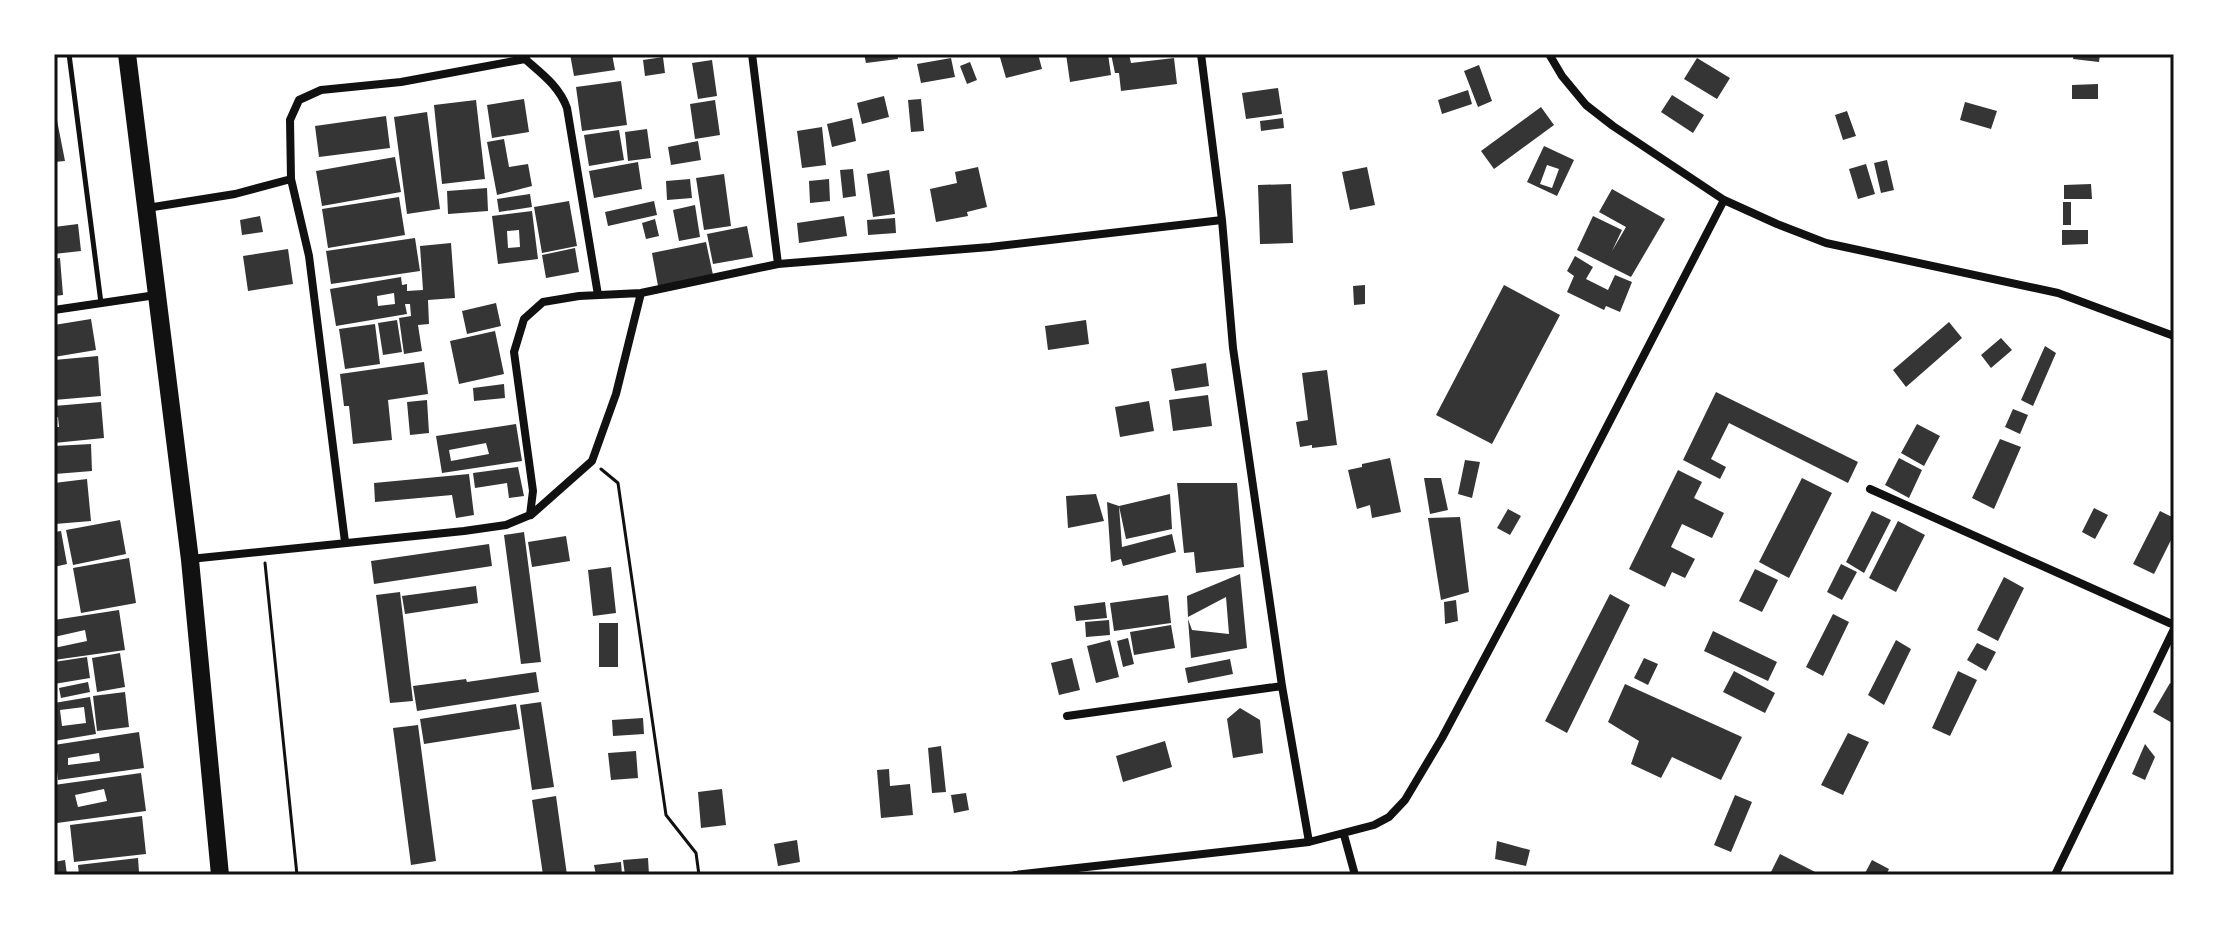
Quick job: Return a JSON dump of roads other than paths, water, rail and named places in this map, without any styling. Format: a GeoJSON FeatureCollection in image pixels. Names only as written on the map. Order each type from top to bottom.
{"type":"FeatureCollection","features":[{"type":"Feature","properties":{"kind":"highway"},"geometry":{"type":"LineString","coordinates":[[127,54],[190,560],[220,875]]}},
{"type":"Feature","properties":{"kind":"street"},"geometry":{"type":"LineString","coordinates":[[752,54],[778,264]]}},
{"type":"Feature","properties":{"kind":"street"},"geometry":{"type":"LineString","coordinates":[[1201,54],[1222,220],[1233,348],[1282,686],[1309,842]]}},
{"type":"Feature","properties":{"kind":"street"},"geometry":{"type":"LineString","coordinates":[[1549,54],[1586,105],[1724,200],[1826,243],[2058,293],[2174,336]]}},
{"type":"Feature","properties":{"kind":"street"},"geometry":{"type":"LineString","coordinates":[[345,542],[309,256],[291,179],[290,120],[299,100],[321,90],[401,82],[526,56],[552,83],[567,108],[598,295]]}},
{"type":"Feature","properties":{"kind":"street"},"geometry":{"type":"LineString","coordinates":[[147,208],[235,194],[291,179]]}},
{"type":"Feature","properties":{"kind":"street"},"geometry":{"type":"LineString","coordinates":[[1015,875],[1309,842],[1344,835],[1389,817],[1405,800],[1435,750],[1724,200]]}},
{"type":"Feature","properties":{"kind":"street"},"geometry":{"type":"LineString","coordinates":[[530,515],[533,491],[514,352],[524,319],[543,302],[641,293],[778,264],[990,247],[1222,220]]}},
{"type":"Feature","properties":{"kind":"street"},"geometry":{"type":"LineString","coordinates":[[190,560],[506,525],[530,515],[592,461],[616,394],[641,293]]}},
{"type":"Feature","properties":{"kind":"street"},"geometry":{"type":"LineString","coordinates":[[54,310],[158,295]]}},
{"type":"Feature","properties":{"kind":"street"},"geometry":{"type":"LineString","coordinates":[[1870,489],[2174,627],[2055,875]]}},
{"type":"Feature","properties":{"kind":"street"},"geometry":{"type":"LineString","coordinates":[[1067,716],[1282,686]]}},
{"type":"Feature","properties":{"kind":"street"},"geometry":{"type":"LineString","coordinates":[[1344,835],[1355,875]]}},
{"type":"Feature","properties":{"kind":"lane"},"geometry":{"type":"LineString","coordinates":[[69,54],[101,304]]}}]}
